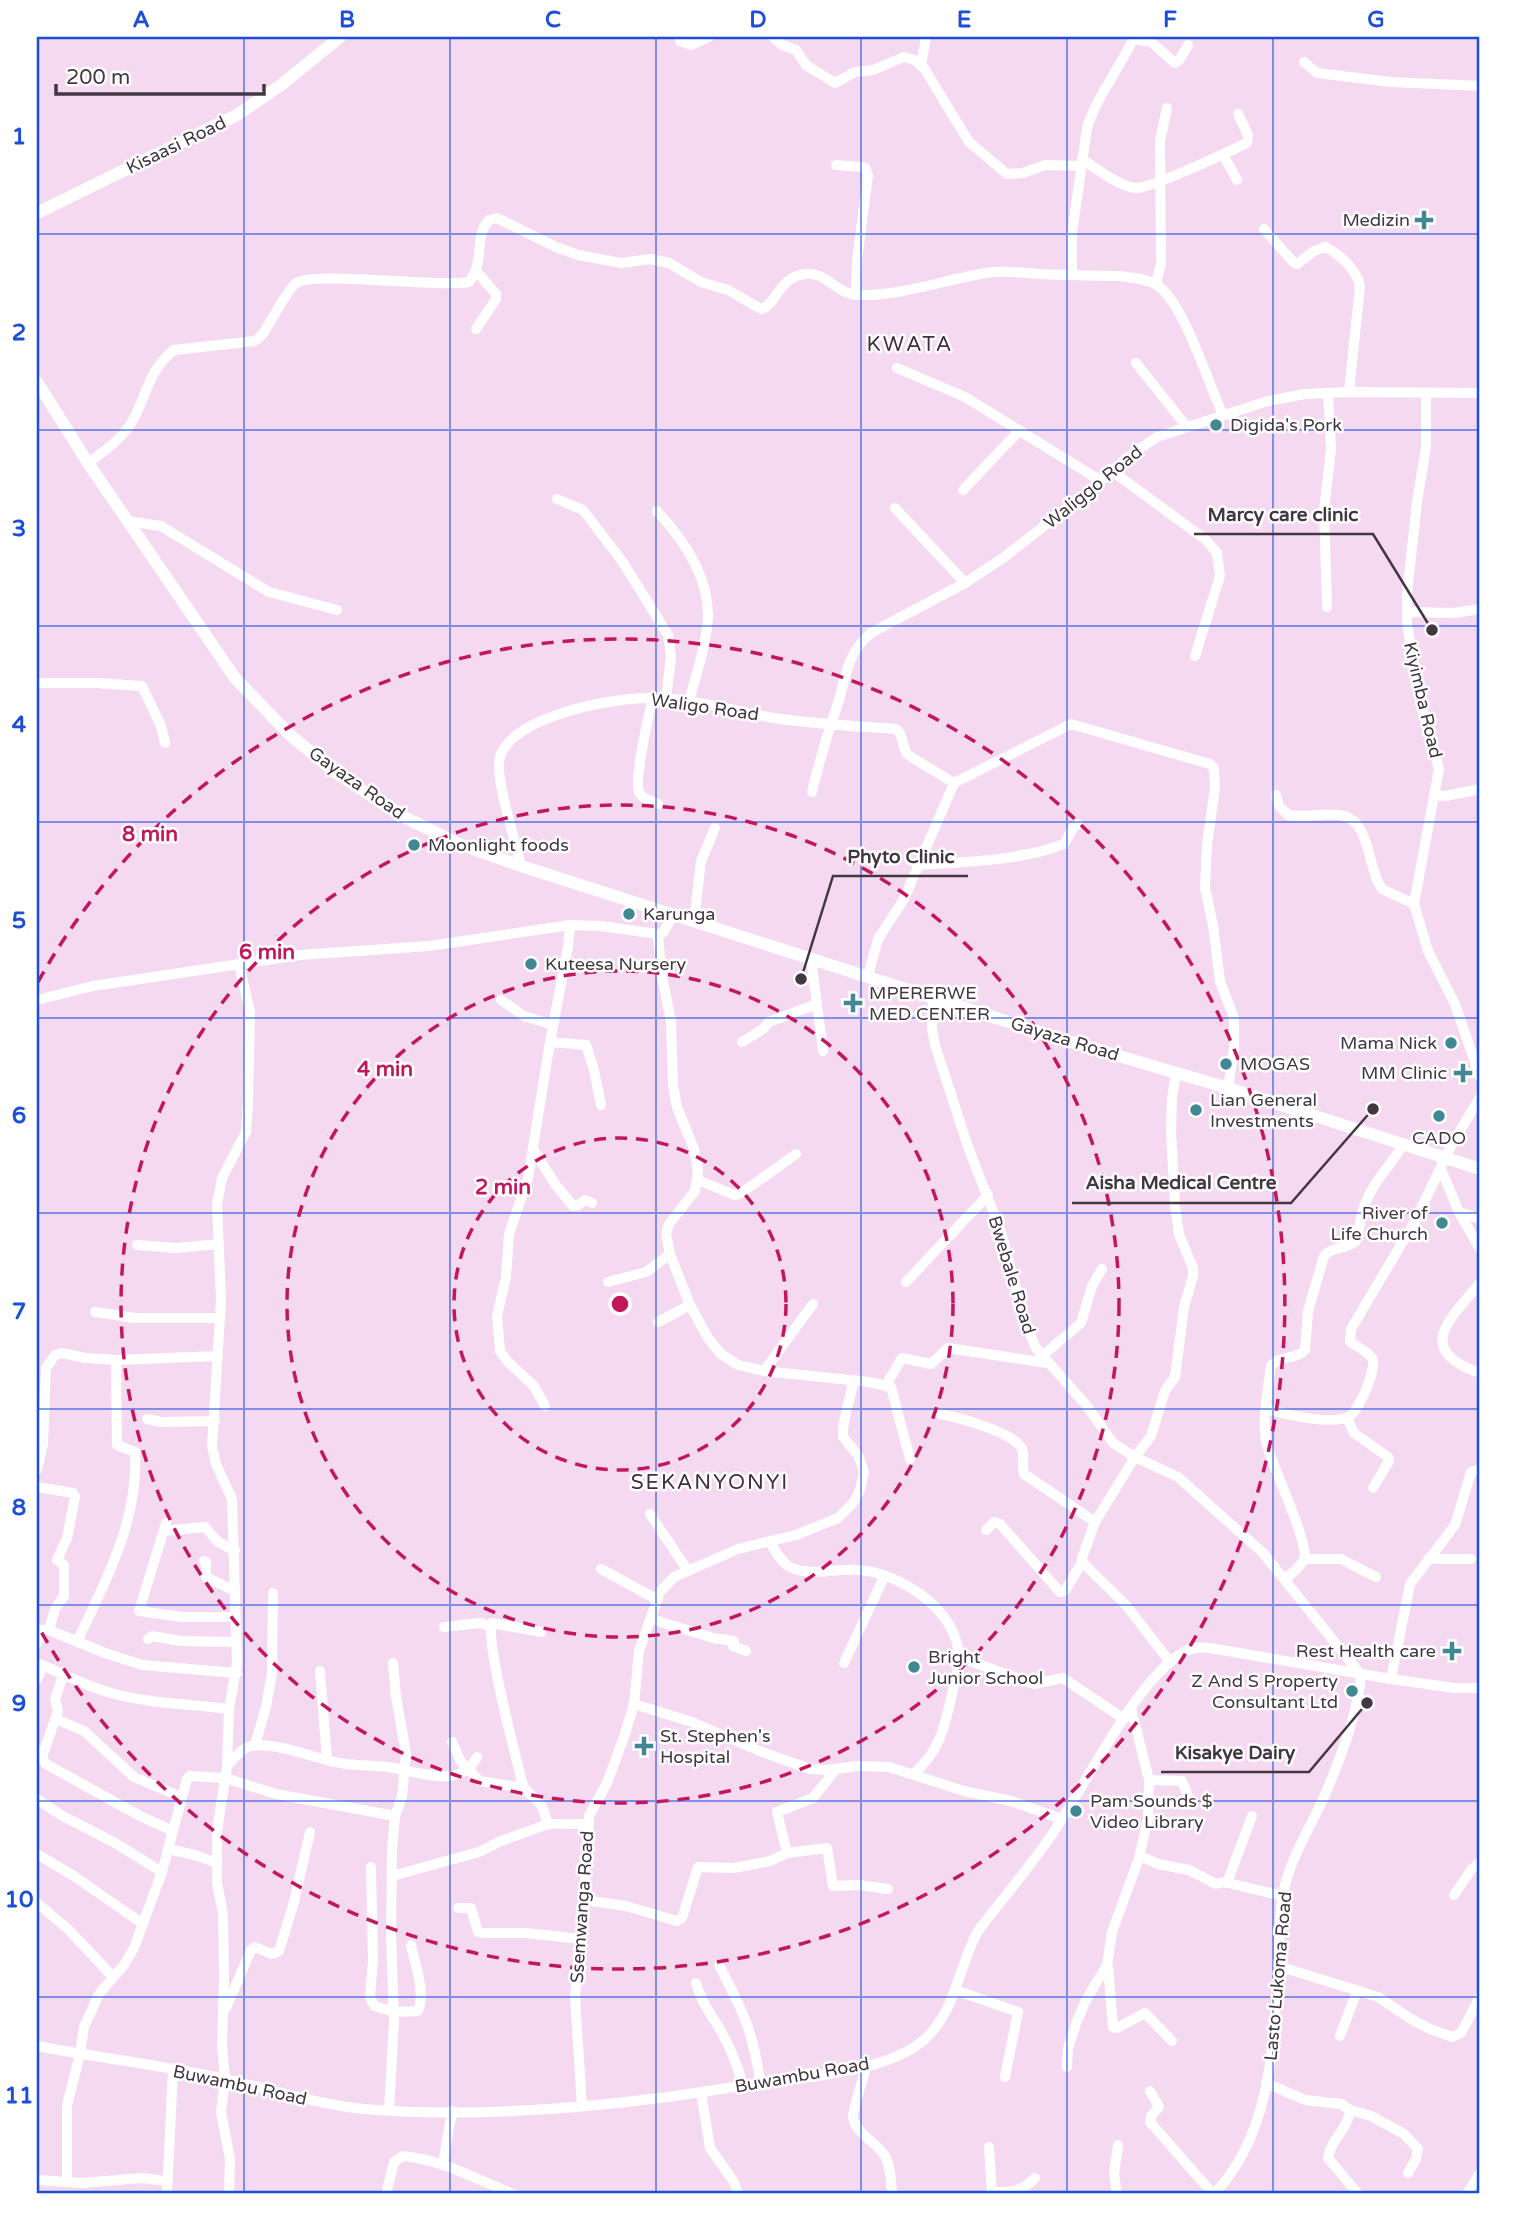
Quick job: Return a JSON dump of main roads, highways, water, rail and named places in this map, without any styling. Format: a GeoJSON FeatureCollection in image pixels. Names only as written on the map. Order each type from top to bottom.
{"type":"FeatureCollection","features":[{"type":"Feature","properties":{"kind":"main road","name":"Kisaasi Road"},"geometry":{"type":"LineString","coordinates":[[37,213],[237,115],[281,85],[340,37]]}},
{"type":"Feature","properties":{"kind":"main road","name":"Gayaza Road"},"geometry":{"type":"LineString","coordinates":[[38,387],[235,678],[290,736],[336,773],[404,817],[459,844],[521,866],[1071,1042],[1176,1072],[1403,1144],[1444,1163],[1480,1169]]}},
{"type":"Feature","properties":{"kind":"place","name":"Medizin"},"geometry":{"type":"Point","coordinates":[1424,220]}},
{"type":"Feature","properties":{"kind":"place","name":"Digida's Pork"},"geometry":{"type":"Point","coordinates":[1216,425]}},
{"type":"Feature","properties":{"kind":"place","name":"Marcy care clinic"},"geometry":{"type":"Point","coordinates":[1432,630]}},
{"type":"Feature","properties":{"kind":"place","name":"Moonlight foods"},"geometry":{"type":"Point","coordinates":[414,845]}},
{"type":"Feature","properties":{"kind":"place","name":"Karunga"},"geometry":{"type":"Point","coordinates":[629,914]}},
{"type":"Feature","properties":{"kind":"place","name":"Kuteesa Nursery"},"geometry":{"type":"Point","coordinates":[531,964]}},
{"type":"Feature","properties":{"kind":"place","name":"Phyto Clinic"},"geometry":{"type":"Point","coordinates":[801,979]}},
{"type":"Feature","properties":{"kind":"place","name":"MPERERWE MED CENTER"},"geometry":{"type":"Point","coordinates":[853,1003]}},
{"type":"Feature","properties":{"kind":"place","name":"Mama Nick"},"geometry":{"type":"Point","coordinates":[1451,1043]}},
{"type":"Feature","properties":{"kind":"place","name":"MOGAS"},"geometry":{"type":"Point","coordinates":[1226,1064]}},
{"type":"Feature","properties":{"kind":"place","name":"MM Clinic"},"geometry":{"type":"Point","coordinates":[1463,1073]}},
{"type":"Feature","properties":{"kind":"place","name":"Aisha Medical Centre"},"geometry":{"type":"Point","coordinates":[1373,1109]}},
{"type":"Feature","properties":{"kind":"place","name":"Lian General Investments"},"geometry":{"type":"Point","coordinates":[1196,1110]}},
{"type":"Feature","properties":{"kind":"place","name":"CADO"},"geometry":{"type":"Point","coordinates":[1439,1116]}},
{"type":"Feature","properties":{"kind":"place","name":"River of Life Church"},"geometry":{"type":"Point","coordinates":[1442,1223]}},
{"type":"Feature","properties":{"kind":"place","name":"Rest Health care"},"geometry":{"type":"Point","coordinates":[1452,1651]}},
{"type":"Feature","properties":{"kind":"place","name":"Bright Junior School"},"geometry":{"type":"Point","coordinates":[914,1667]}},
{"type":"Feature","properties":{"kind":"place","name":"Z And S Property Consultant Ltd"},"geometry":{"type":"Point","coordinates":[1352,1691]}},
{"type":"Feature","properties":{"kind":"place","name":"Kisakye Dairy"},"geometry":{"type":"Point","coordinates":[1367,1703]}},
{"type":"Feature","properties":{"kind":"place","name":"St. Stephen's Hospital"},"geometry":{"type":"Point","coordinates":[644,1746]}},
{"type":"Feature","properties":{"kind":"place","name":"Pam Sounds $ Video Library"},"geometry":{"type":"Point","coordinates":[1076,1811]}},
{"type":"Feature","properties":{"kind":"district","name":"KWATA"},"geometry":{"type":"Point","coordinates":[910,344]}},
{"type":"Feature","properties":{"kind":"district","name":"SEKANYONYI"},"geometry":{"type":"Point","coordinates":[710,1482]}}]}
